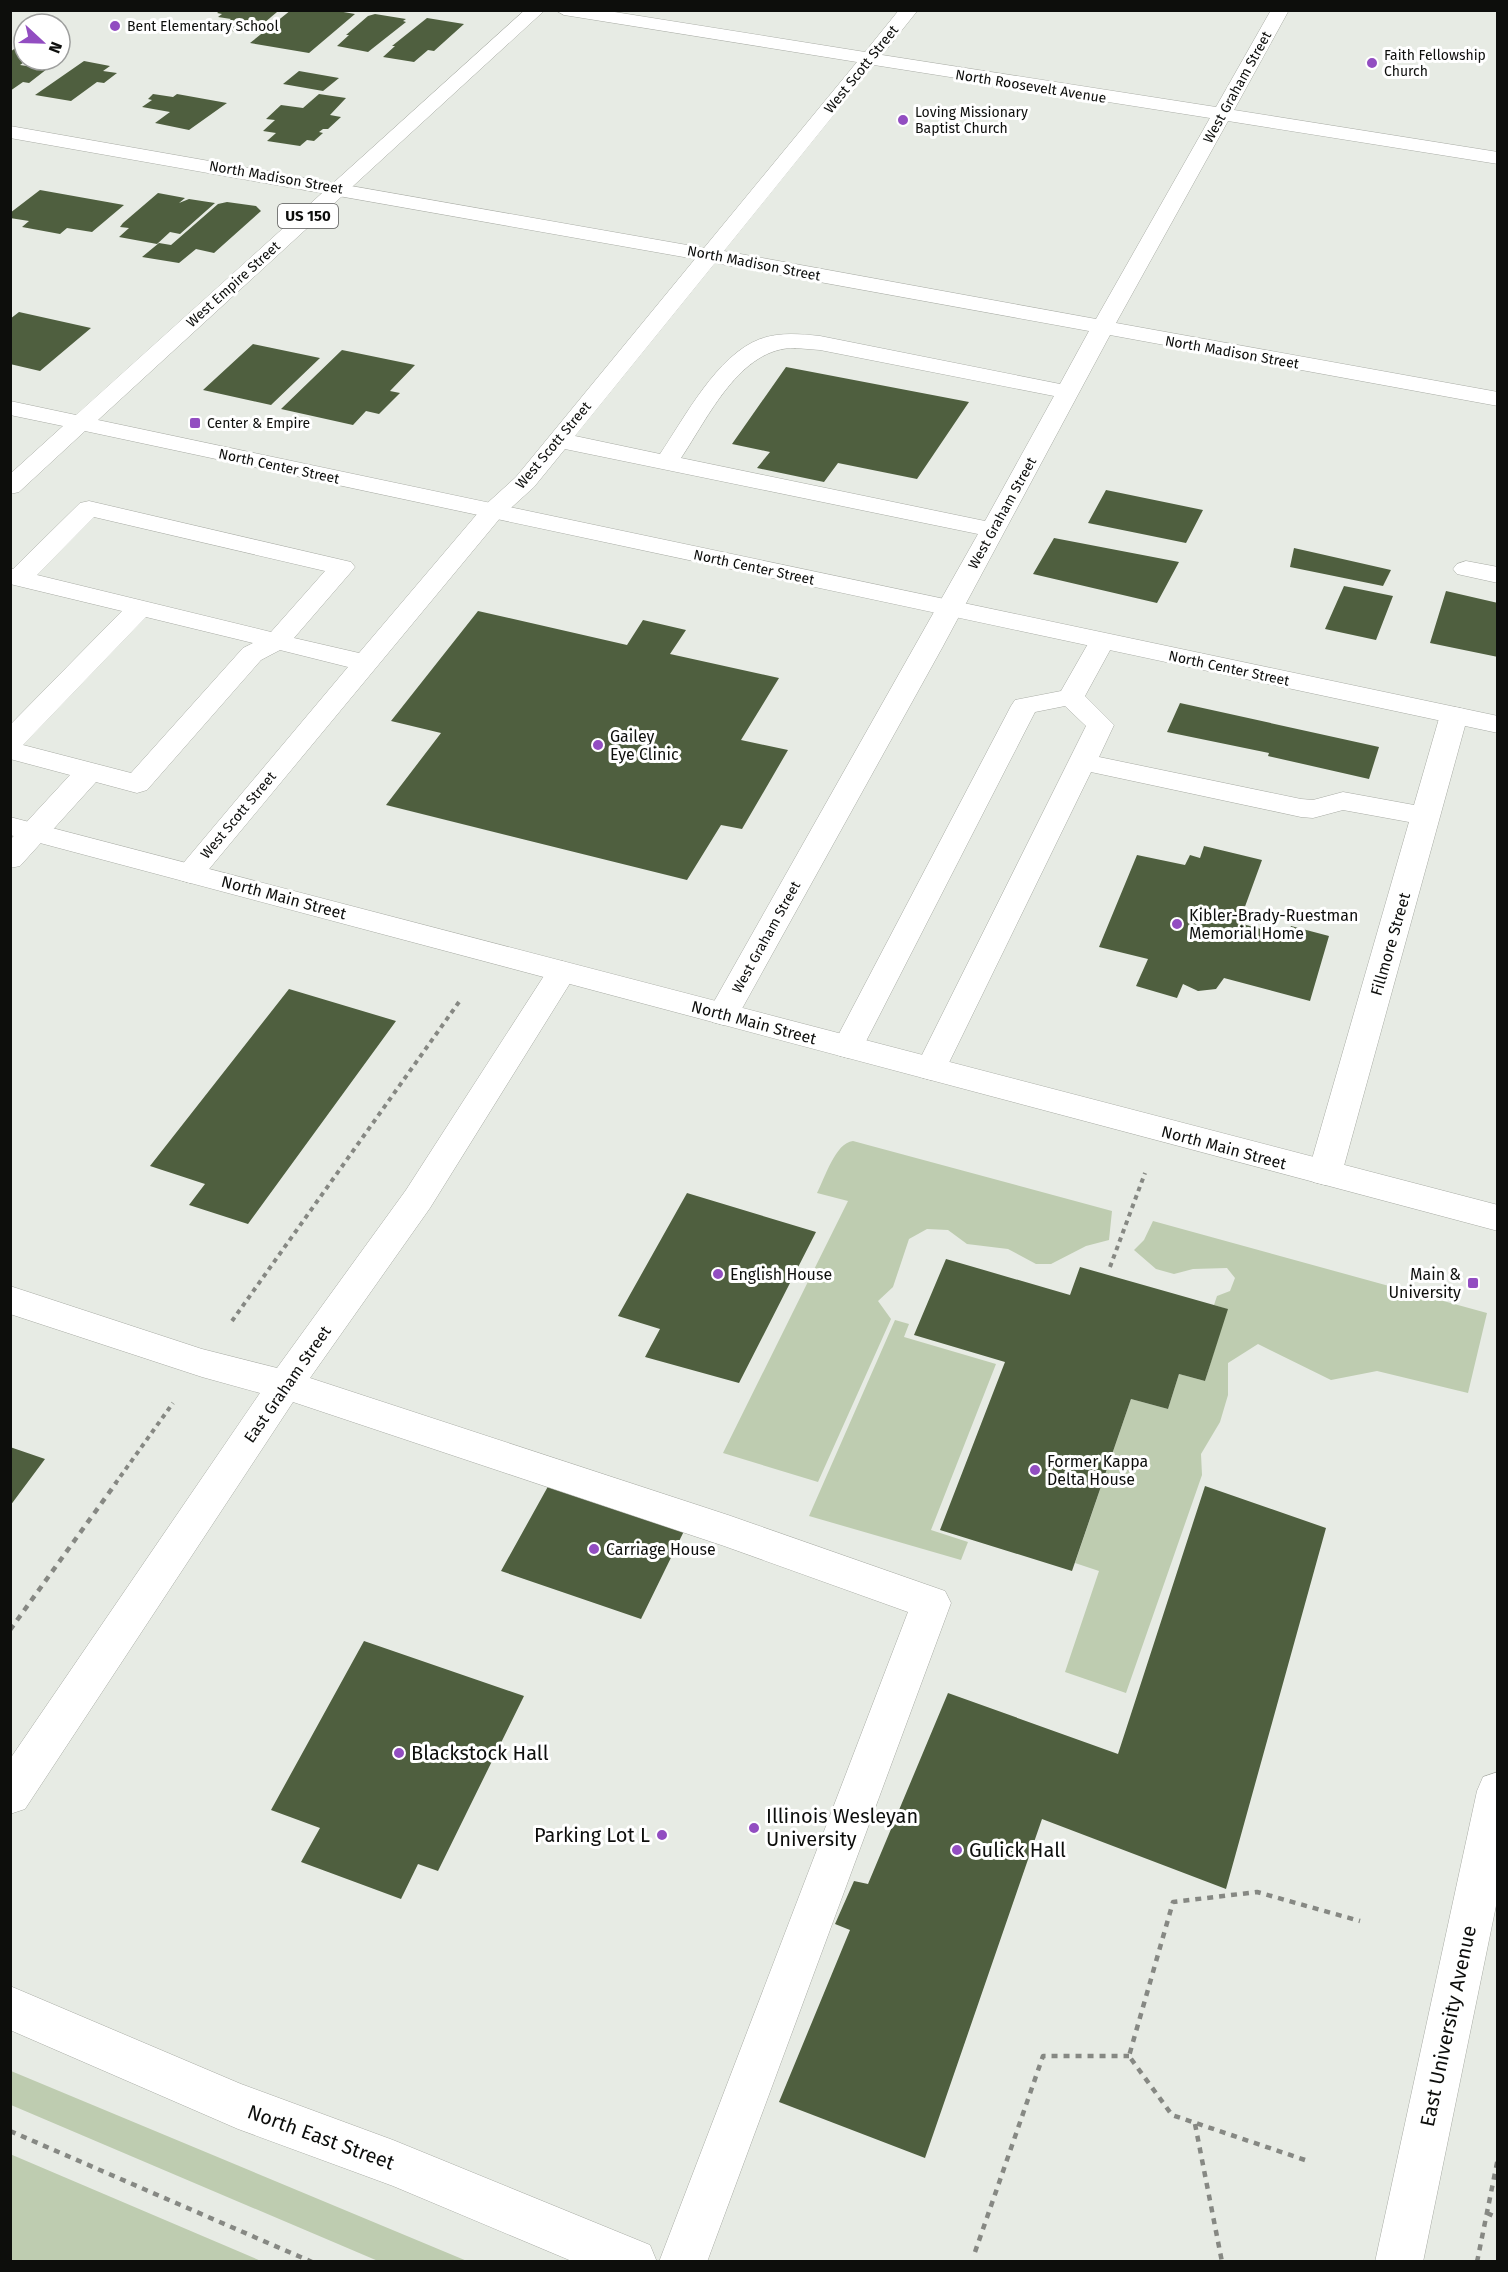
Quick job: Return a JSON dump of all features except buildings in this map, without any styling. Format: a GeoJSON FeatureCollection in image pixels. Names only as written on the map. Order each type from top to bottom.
{"type":"FeatureCollection","features":[{"type":"Feature","properties":{"kind":"street","name":"West Empire Street"},"geometry":{"type":"LineString","coordinates":[[10,486],[536,10]]}},
{"type":"Feature","properties":{"kind":"street","name":"North Roosevelt Avenue"},"geometry":{"type":"LineString","coordinates":[[564,10],[867,60],[1497,158]]}},
{"type":"Feature","properties":{"kind":"street","name":"West Scott Street"},"geometry":{"type":"LineString","coordinates":[[190,873],[492,512],[525,482],[909,10]]}},
{"type":"Feature","properties":{"kind":"street","name":"West Graham Street"},"geometry":{"type":"LineString","coordinates":[[723,1014],[951,608],[1102,328],[1280,10]]}},
{"type":"Feature","properties":{"kind":"street","name":"North Madison Street"},"geometry":{"type":"LineString","coordinates":[[10,132],[339,188],[1497,399]]}},
{"type":"Feature","properties":{"kind":"street"},"geometry":{"type":"LineString","coordinates":[[666,463],[735,366],[750,351],[769,343],[794,340],[820,343],[1068,392]]}},
{"type":"Feature","properties":{"kind":"street","name":"North Center Street"},"geometry":{"type":"LineString","coordinates":[[10,408],[1497,725]]}},
{"type":"Feature","properties":{"kind":"street"},"geometry":{"type":"LineString","coordinates":[[558,440],[994,530]]}},
{"type":"Feature","properties":{"kind":"street"},"geometry":{"type":"LineString","coordinates":[[10,750],[137,784],[252,654],[277,641],[342,567],[89,508],[15,577]]}},
{"type":"Feature","properties":{"kind":"street"},"geometry":{"type":"LineString","coordinates":[[1466,569],[1497,575]]}},
{"type":"Feature","properties":{"kind":"street"},"geometry":{"type":"LineString","coordinates":[[15,577],[366,663]]}},
{"type":"Feature","properties":{"kind":"street"},"geometry":{"type":"LineString","coordinates":[[10,742],[140,608]]}},
{"type":"Feature","properties":{"kind":"street"},"geometry":{"type":"LineString","coordinates":[[1071,697],[1102,640]]}},
{"type":"Feature","properties":{"kind":"street"},"geometry":{"type":"LineString","coordinates":[[931,1069],[1100,725],[1071,697]]}},
{"type":"Feature","properties":{"kind":"street"},"geometry":{"type":"LineString","coordinates":[[848,1047],[1024,706],[1071,697]]}},
{"type":"Feature","properties":{"kind":"street","name":"Fillmore Street"},"geometry":{"type":"LineString","coordinates":[[1325,1173],[1454,715]]}},
{"type":"Feature","properties":{"kind":"street"},"geometry":{"type":"LineString","coordinates":[[1083,762],[1302,808],[1313,809],[1343,801],[1425,816]]}},
{"type":"Feature","properties":{"kind":"street"},"geometry":{"type":"LineString","coordinates":[[10,859],[23,829],[89,772]]}},
{"type":"Feature","properties":{"kind":"street","name":"North Main Street"},"geometry":{"type":"LineString","coordinates":[[23,829],[1497,1218]]}},
{"type":"Feature","properties":{"kind":"street","name":"East Graham Street"},"geometry":{"type":"LineString","coordinates":[[10,1795],[285,1385],[418,1199],[562,972]]}},
{"type":"Feature","properties":{"kind":"street"},"geometry":{"type":"LineString","coordinates":[[10,1300],[202,1364],[285,1385],[728,1531],[932,1603],[683,2262]]}},
{"type":"Feature","properties":{"kind":"street","name":"East University Avenue"},"geometry":{"type":"LineString","coordinates":[[1399,2262],[1497,1791]]}},
{"type":"Feature","properties":{"kind":"street","name":"North East Street"},"geometry":{"type":"LineString","coordinates":[[10,2008],[238,2106],[393,2163],[633,2262]]}},
{"type":"Feature","properties":{"kind":"path"},"geometry":{"type":"LineString","coordinates":[[10,1630],[459,1002]]}},
{"type":"Feature","properties":{"kind":"path"},"geometry":{"type":"LineString","coordinates":[[1110,1267],[1161,1130]]}},
{"type":"Feature","properties":{"kind":"path"},"geometry":{"type":"LineString","coordinates":[[1129,2056],[1173,1902],[1257,1892],[1360,1921]]}},
{"type":"Feature","properties":{"kind":"path"},"geometry":{"type":"LineString","coordinates":[[975,2252],[1043,2056],[1129,2056]]}},
{"type":"Feature","properties":{"kind":"path"},"geometry":{"type":"LineString","coordinates":[[1129,2056],[1172,2115],[1305,2160]]}},
{"type":"Feature","properties":{"kind":"path"},"geometry":{"type":"LineString","coordinates":[[1195,2123],[1222,2262]]}},
{"type":"Feature","properties":{"kind":"path"},"geometry":{"type":"LineString","coordinates":[[10,2131],[312,2262]]}},
{"type":"Feature","properties":{"kind":"path"},"geometry":{"type":"LineString","coordinates":[[1477,2262],[1497,2158]]}},
{"type":"Feature","properties":{"kind":"path"},"geometry":{"type":"LineString","coordinates":[[1487,2213],[1497,2217]]}},
{"type":"Feature","properties":{"kind":"green space"},"geometry":{"type":"Polygon","coordinates":[[[853,1141],[1112,1211],[1109,1240],[1086,1246],[1051,1264],[1036,1264],[1008,1249],[967,1244],[948,1230],[927,1229],[909,1239],[893,1287],[878,1301],[891,1319],[818,1482],[723,1453],[848,1201],[817,1193],[836,1154],[847,1143],[853,1141]]]}},
{"type":"Feature","properties":{"kind":"green space"},"geometry":{"type":"Polygon","coordinates":[[[1153,1221],[1487,1313],[1468,1393],[1377,1371],[1331,1380],[1258,1344],[1228,1363],[1228,1395],[1220,1422],[1201,1454],[1202,1475],[1126,1693],[1065,1672],[1099,1571],[1075,1563],[1131,1399],[1168,1409],[1179,1374],[1205,1381],[1227,1309],[1214,1305],[1217,1296],[1230,1291],[1235,1278],[1227,1268],[1193,1269],[1174,1274],[1156,1269],[1134,1250],[1144,1240],[1153,1221]]]}},
{"type":"Feature","properties":{"kind":"green space"},"geometry":{"type":"Polygon","coordinates":[[[895,1320],[909,1324],[904,1337],[996,1364],[931,1530],[968,1542],[961,1560],[809,1516],[895,1320]]]}},
{"type":"Feature","properties":{"kind":"green space"},"geometry":{"type":"Polygon","coordinates":[[[10,2071],[467,2261],[378,2261],[11,2105],[10,2071]]]}},
{"type":"Feature","properties":{"kind":"green space"},"geometry":{"type":"Polygon","coordinates":[[[10,2154],[261,2261],[11,2261],[10,2154]]]}},
{"type":"Feature","properties":{"kind":"place","name":"Bent Elementary School"},"geometry":{"type":"Point","coordinates":[115,26]}},
{"type":"Feature","properties":{"kind":"place","name":"Faith Fellowship Church"},"geometry":{"type":"Point","coordinates":[1372,63]}},
{"type":"Feature","properties":{"kind":"place","name":"Loving Missionary Baptist Church"},"geometry":{"type":"Point","coordinates":[903,120]}},
{"type":"Feature","properties":{"kind":"place","name":"Center & Empire"},"geometry":{"type":"Point","coordinates":[195,423]}},
{"type":"Feature","properties":{"kind":"place","name":"Gailey Eye Clinic"},"geometry":{"type":"Point","coordinates":[598,745]}},
{"type":"Feature","properties":{"kind":"place","name":"Kibler-Brady-Ruestman Memorial Home"},"geometry":{"type":"Point","coordinates":[1177,924]}},
{"type":"Feature","properties":{"kind":"place","name":"English House"},"geometry":{"type":"Point","coordinates":[718,1274]}},
{"type":"Feature","properties":{"kind":"place","name":"Main & University"},"geometry":{"type":"Point","coordinates":[1473,1283]}},
{"type":"Feature","properties":{"kind":"place","name":"Former Kappa Delta House"},"geometry":{"type":"Point","coordinates":[1035,1470]}},
{"type":"Feature","properties":{"kind":"place","name":"Carriage House"},"geometry":{"type":"Point","coordinates":[594,1549]}},
{"type":"Feature","properties":{"kind":"place","name":"Blackstock Hall"},"geometry":{"type":"Point","coordinates":[399,1753]}},
{"type":"Feature","properties":{"kind":"place","name":"Illinois Wesleyan University"},"geometry":{"type":"Point","coordinates":[754,1828]}},
{"type":"Feature","properties":{"kind":"place","name":"Parking Lot L"},"geometry":{"type":"Point","coordinates":[662,1835]}},
{"type":"Feature","properties":{"kind":"place","name":"Gulick Hall"},"geometry":{"type":"Point","coordinates":[957,1850]}}]}
